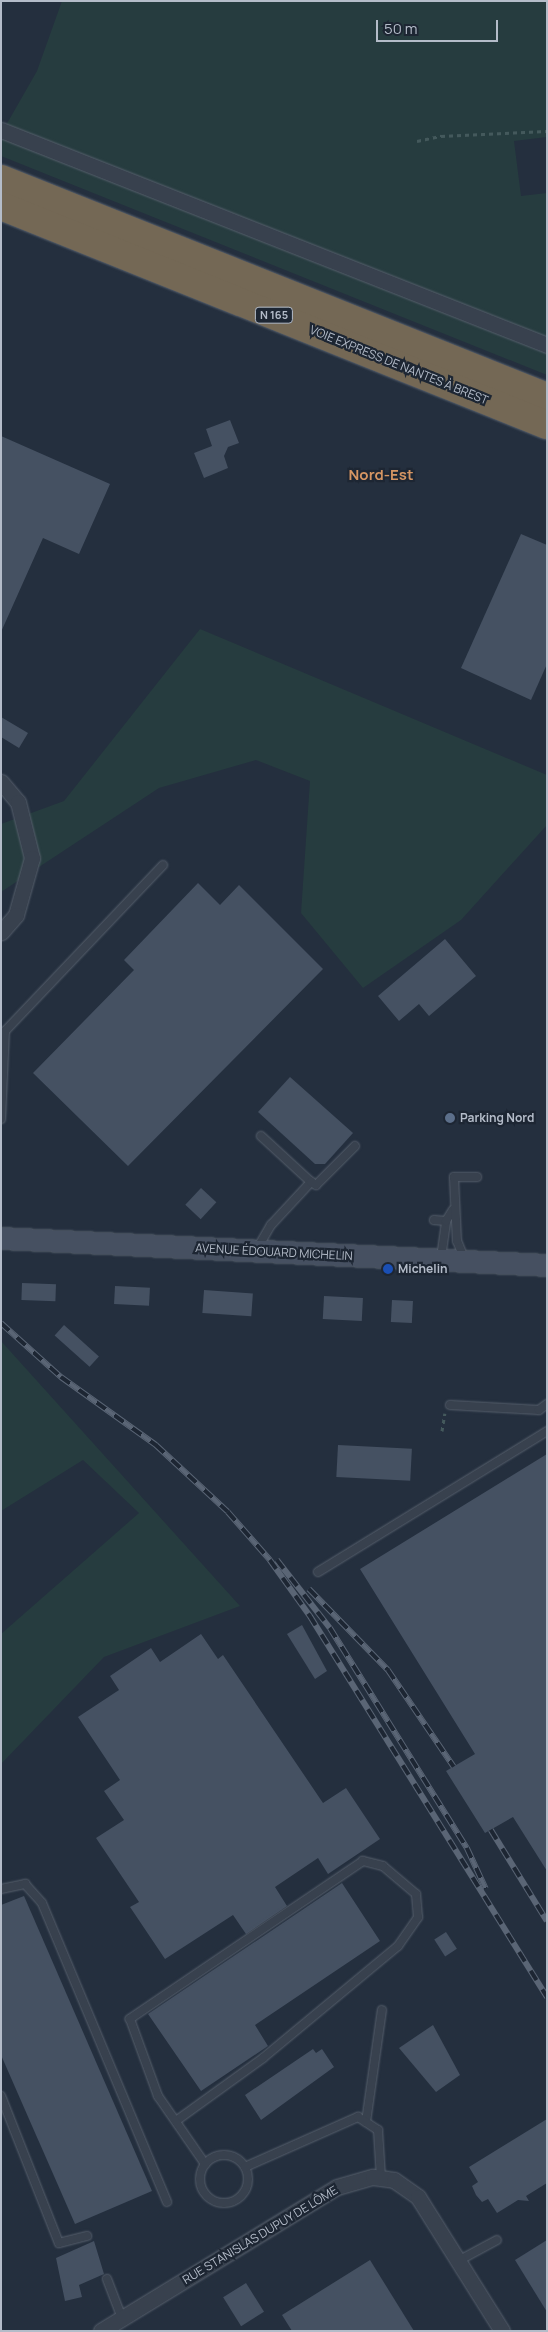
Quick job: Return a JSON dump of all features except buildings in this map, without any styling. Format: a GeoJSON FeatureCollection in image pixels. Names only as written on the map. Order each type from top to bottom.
{"type":"FeatureCollection","features":[{"type":"Feature","properties":{"kind":"highway","name":"VOIE EXPRESS DE NANTES À BREST"},"geometry":{"type":"LineString","coordinates":[[1,178],[547,397]]}},
{"type":"Feature","properties":{"kind":"highway","name":"VOIE EXPRESS DE NANTES À BREST"},"geometry":{"type":"LineString","coordinates":[[1,206],[547,425]]}},
{"type":"Feature","properties":{"kind":"main road","name":"AVENUE ÉDOUARD MICHELIN"},"geometry":{"type":"LineString","coordinates":[[1,1238],[547,1265]]}},
{"type":"Feature","properties":{"kind":"street"},"geometry":{"type":"LineString","coordinates":[[1,130],[547,345]]}},
{"type":"Feature","properties":{"kind":"street"},"geometry":{"type":"LineString","coordinates":[[1,782],[18,802],[32,858],[16,915],[1,932]]}},
{"type":"Feature","properties":{"kind":"street"},"geometry":{"type":"LineString","coordinates":[[381,2178],[394,2180],[418,2197],[502,2331]]}},
{"type":"Feature","properties":{"kind":"street","name":"RUE STANISLAS DUPUY DE LÔME"},"geometry":{"type":"LineString","coordinates":[[102,2331],[337,2188],[381,2178]]}},
{"type":"Feature","properties":{"kind":"lane"},"geometry":{"type":"LineString","coordinates":[[1,1119],[5,1031],[163,865]]}},
{"type":"Feature","properties":{"kind":"lane"},"geometry":{"type":"LineString","coordinates":[[262,1136],[316,1185],[356,1146]]}},
{"type":"Feature","properties":{"kind":"lane"},"geometry":{"type":"LineString","coordinates":[[464,1260],[453,1210],[454,1177],[477,1177]]}},
{"type":"Feature","properties":{"kind":"lane"},"geometry":{"type":"LineString","coordinates":[[256,1251],[271,1224],[311,1182]]}},
{"type":"Feature","properties":{"kind":"lane"},"geometry":{"type":"LineString","coordinates":[[441,1259],[446,1221],[453,1210]]}},
{"type":"Feature","properties":{"kind":"lane"},"geometry":{"type":"LineString","coordinates":[[434,1220],[446,1221]]}},
{"type":"Feature","properties":{"kind":"lane"},"geometry":{"type":"LineString","coordinates":[[450,1405],[538,1410],[547,1404]]}},
{"type":"Feature","properties":{"kind":"lane"},"geometry":{"type":"LineString","coordinates":[[318,1572],[547,1432]]}},
{"type":"Feature","properties":{"kind":"lane"},"geometry":{"type":"LineString","coordinates":[[176,2121],[263,2058],[398,1946],[418,1917],[416,1894],[383,1866],[363,1860],[130,2020],[158,2096],[205,2164],[201,2188],[219,2203],[242,2196],[248,2182],[245,2167],[226,2155],[205,2164]]}},
{"type":"Feature","properties":{"kind":"lane"},"geometry":{"type":"LineString","coordinates":[[1,1889],[25,1884],[42,1903],[167,2202]]}},
{"type":"Feature","properties":{"kind":"lane"},"geometry":{"type":"LineString","coordinates":[[366,2122],[382,2010]]}},
{"type":"Feature","properties":{"kind":"lane"},"geometry":{"type":"LineString","coordinates":[[1,2096],[59,2243],[87,2236]]}},
{"type":"Feature","properties":{"kind":"lane"},"geometry":{"type":"LineString","coordinates":[[245,2167],[358,2117],[378,2130],[381,2178]]}},
{"type":"Feature","properties":{"kind":"lane"},"geometry":{"type":"LineString","coordinates":[[458,2261],[496,2240]]}},
{"type":"Feature","properties":{"kind":"lane"},"geometry":{"type":"LineString","coordinates":[[107,2279],[122,2318]]}},
{"type":"Feature","properties":{"kind":"path"},"geometry":{"type":"LineString","coordinates":[[417,141],[441,136],[547,132]]}},
{"type":"Feature","properties":{"kind":"path"},"geometry":{"type":"LineString","coordinates":[[442,1431],[442,1419],[450,1405]]}},
{"type":"Feature","properties":{"kind":"green space"},"geometry":{"type":"Polygon","coordinates":[[[62,1],[547,1],[547,137],[514,141],[521,196],[547,193],[547,375],[1,156],[1,134],[37,71],[62,1]]]}},
{"type":"Feature","properties":{"kind":"green space"},"geometry":{"type":"Polygon","coordinates":[[[200,629],[547,775],[547,825],[461,920],[363,988],[301,913],[310,781],[256,760],[159,788],[1,892],[1,824],[64,801],[200,629]]]}},
{"type":"Feature","properties":{"kind":"green space"},"geometry":{"type":"Polygon","coordinates":[[[1,1341],[240,1606],[104,1657],[1,1764],[1,1634],[139,1513],[83,1460],[1,1511],[1,1341]]]}},
{"type":"Feature","properties":{"kind":"railway"},"geometry":{"type":"LineString","coordinates":[[1,1323],[61,1377],[156,1445],[228,1512],[270,1560],[310,1616],[547,1997]]}},
{"type":"Feature","properties":{"kind":"railway"},"geometry":{"type":"LineString","coordinates":[[277,1560],[330,1628],[467,1848],[486,1889]]}},
{"type":"Feature","properties":{"kind":"railway"},"geometry":{"type":"LineString","coordinates":[[309,1589],[388,1670],[454,1767]]}},
{"type":"Feature","properties":{"kind":"railway"},"geometry":{"type":"LineString","coordinates":[[491,1830],[547,1921]]}},
{"type":"Feature","properties":{"kind":"place","name":"Parking Nord"},"geometry":{"type":"Point","coordinates":[450,1118]}},
{"type":"Feature","properties":{"kind":"place","name":"Michelin"},"geometry":{"type":"Point","coordinates":[388,1269]}},
{"type":"Feature","properties":{"kind":"district","name":"Nord-Est"},"geometry":{"type":"Point","coordinates":[381,475]}}]}
